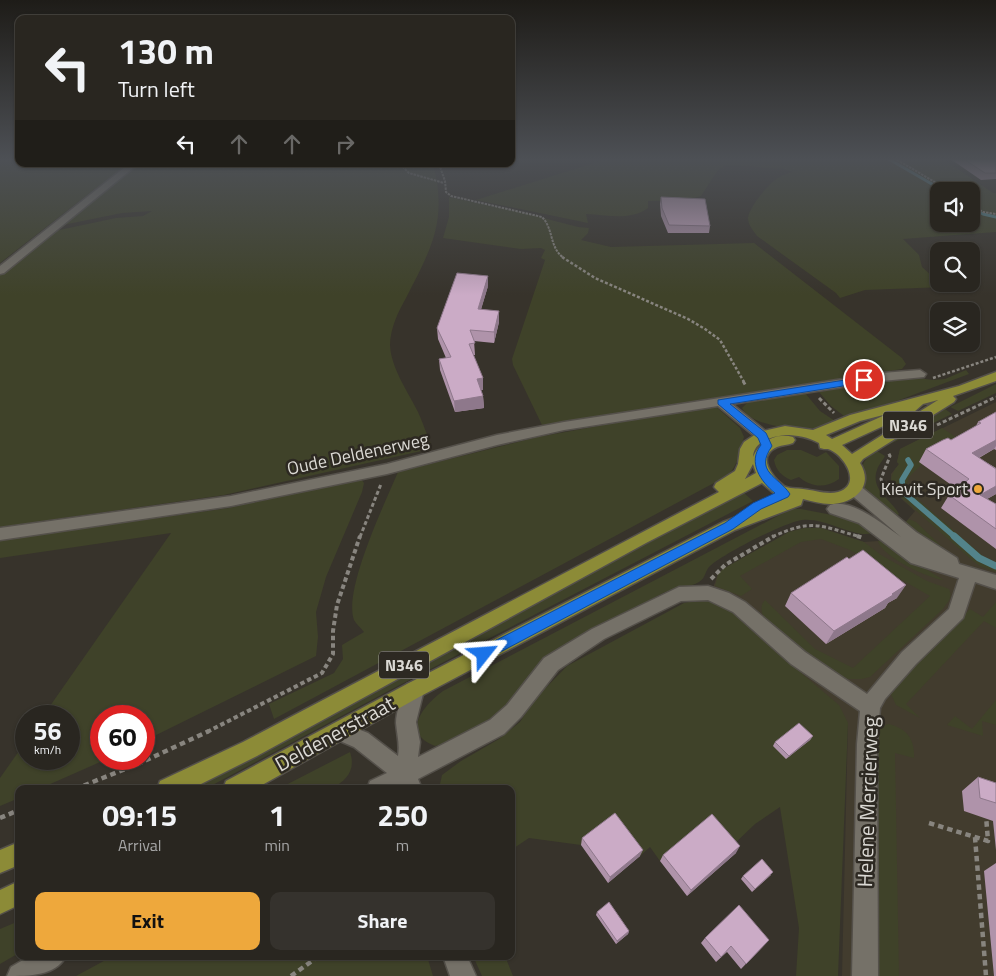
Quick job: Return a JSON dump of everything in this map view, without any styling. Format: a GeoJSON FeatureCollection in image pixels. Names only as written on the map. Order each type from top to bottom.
{"type":"FeatureCollection","features":[{"type":"Feature","properties":{"kind":"main road"},"geometry":{"type":"LineString","coordinates":[[964,389],[996,376]]}},
{"type":"Feature","properties":{"kind":"main road","name":"N346"},"geometry":{"type":"LineString","coordinates":[[814,435],[871,413],[964,389]]}},
{"type":"Feature","properties":{"kind":"main road","name":"N346"},"geometry":{"type":"LineString","coordinates":[[765,441],[785,431],[814,435],[832,444],[853,462],[858,456],[964,389]]}},
{"type":"Feature","properties":{"kind":"main road","name":"N346"},"geometry":{"type":"LineString","coordinates":[[765,441],[785,440],[804,442],[816,446],[832,444],[909,409],[918,402]]}},
{"type":"Feature","properties":{"kind":"main road"},"geometry":{"type":"LineString","coordinates":[[765,441],[759,458],[764,475],[772,484],[790,497],[815,507],[835,509]]}},
{"type":"Feature","properties":{"kind":"main road","name":"Deldenerstraat"},"geometry":{"type":"LineString","coordinates":[[640,539],[704,496],[736,478],[744,469],[747,450],[751,444],[765,441]]}},
{"type":"Feature","properties":{"kind":"main road"},"geometry":{"type":"LineString","coordinates":[[853,462],[857,476],[854,489]]}},
{"type":"Feature","properties":{"kind":"main road","name":"Deldenerstraat"},"geometry":{"type":"LineString","coordinates":[[176,785],[250,749],[640,539],[764,475]]}},
{"type":"Feature","properties":{"kind":"main road","name":"N346"},"geometry":{"type":"LineString","coordinates":[[790,497],[793,492],[822,498],[837,498],[854,489]]}},
{"type":"Feature","properties":{"kind":"main road","name":"Deldenerstraat"},"geometry":{"type":"LineString","coordinates":[[241,785],[414,690],[729,526],[790,497]]}},
{"type":"Feature","properties":{"kind":"main road"},"geometry":{"type":"LineString","coordinates":[[0,862],[15,856]]}},
{"type":"Feature","properties":{"kind":"main road"},"geometry":{"type":"LineString","coordinates":[[0,902],[15,895]]}},
{"type":"Feature","properties":{"kind":"street"},"geometry":{"type":"LineString","coordinates":[[0,271],[84,204]]}},
{"type":"Feature","properties":{"kind":"street","name":"Oude Deldenerweg"},"geometry":{"type":"LineString","coordinates":[[0,534],[231,500],[387,469],[529,433],[882,377],[917,374]]}},
{"type":"Feature","properties":{"kind":"street"},"geometry":{"type":"LineString","coordinates":[[721,402],[765,441]]}},
{"type":"Feature","properties":{"kind":"street"},"geometry":{"type":"LineString","coordinates":[[854,489],[928,549],[969,574]]}},
{"type":"Feature","properties":{"kind":"street"},"geometry":{"type":"LineString","coordinates":[[835,509],[851,513],[865,520],[917,558],[996,582]]}},
{"type":"Feature","properties":{"kind":"street","name":"Helene Mercierweg"},"geometry":{"type":"LineString","coordinates":[[865,976],[867,744],[870,707],[878,693],[909,658],[957,613],[969,574]]}},
{"type":"Feature","properties":{"kind":"street"},"geometry":{"type":"LineString","coordinates":[[396,785],[409,782],[497,727],[514,711],[551,664],[582,644],[679,594],[708,593],[723,598],[738,607],[798,658],[870,707]]}},
{"type":"Feature","properties":{"kind":"street"},"geometry":{"type":"LineString","coordinates":[[409,782],[410,742],[406,722],[414,690]]}},
{"type":"Feature","properties":{"kind":"street"},"geometry":{"type":"LineString","coordinates":[[340,731],[361,740],[409,782]]}},
{"type":"Feature","properties":{"kind":"street"},"geometry":{"type":"LineString","coordinates":[[20,976],[47,960]]}},
{"type":"Feature","properties":{"kind":"street"},"geometry":{"type":"LineString","coordinates":[[457,960],[463,976]]}},
{"type":"Feature","properties":{"kind":"path"},"geometry":{"type":"LineString","coordinates":[[480,204],[542,217],[546,221],[552,244],[560,255],[572,265],[595,278],[688,319],[705,329],[720,340],[753,397]]}},
{"type":"Feature","properties":{"kind":"path"},"geometry":{"type":"LineString","coordinates":[[980,210],[996,214]]}},
{"type":"Feature","properties":{"kind":"path"},"geometry":{"type":"LineString","coordinates":[[917,374],[931,378],[941,377],[996,357]]}},
{"type":"Feature","properties":{"kind":"path"},"geometry":{"type":"LineString","coordinates":[[930,428],[996,397]]}},
{"type":"Feature","properties":{"kind":"path"},"geometry":{"type":"LineString","coordinates":[[888,450],[890,456],[881,473],[880,480],[883,490],[888,497]]}},
{"type":"Feature","properties":{"kind":"path"},"geometry":{"type":"LineString","coordinates":[[86,785],[189,742],[322,673],[331,662],[335,649],[333,629],[337,604],[387,469]]}},
{"type":"Feature","properties":{"kind":"path"},"geometry":{"type":"LineString","coordinates":[[708,593],[711,576],[723,566],[782,532],[801,525],[825,526],[869,540],[883,532]]}},
{"type":"Feature","properties":{"kind":"path"},"geometry":{"type":"LineString","coordinates":[[0,818],[15,812]]}},
{"type":"Feature","properties":{"kind":"path"},"geometry":{"type":"LineString","coordinates":[[929,823],[988,841],[986,812]]}},
{"type":"Feature","properties":{"kind":"path"},"geometry":{"type":"LineString","coordinates":[[975,837],[986,976]]}},
{"type":"Feature","properties":{"kind":"path"},"geometry":{"type":"LineString","coordinates":[[291,976],[313,960]]}},
{"type":"Feature","properties":{"kind":"shaded area"},"geometry":{"type":"Polygon","coordinates":[[[996,402],[996,976],[842,976],[848,723],[712,601],[714,585],[718,574],[723,569],[789,532],[804,528],[821,528],[864,542],[878,541],[891,533],[904,524],[915,511],[895,493],[891,485],[891,474],[899,464],[897,462],[900,449],[996,402]]]}},
{"type":"Feature","properties":{"kind":"green space"},"geometry":{"type":"Polygon","coordinates":[[[0,204],[76,204],[0,263],[0,204]]]}},
{"type":"Feature","properties":{"kind":"green space"},"geometry":{"type":"Polygon","coordinates":[[[87,204],[439,204],[438,219],[429,249],[395,321],[390,345],[393,362],[418,412],[431,444],[426,450],[224,495],[0,527],[0,273],[50,232],[116,218],[143,216],[152,211],[122,213],[58,226],[87,204]]]}},
{"type":"Feature","properties":{"kind":"green space"},"geometry":{"type":"Polygon","coordinates":[[[449,204],[479,204],[589,228],[588,233],[581,240],[611,247],[754,243],[902,358],[906,364],[902,369],[542,425],[513,365],[512,359],[545,260],[541,258],[545,250],[541,248],[521,249],[443,238],[449,217],[449,204]]]}},
{"type":"Feature","properties":{"kind":"green space"},"geometry":{"type":"Polygon","coordinates":[[[493,204],[648,204],[648,208],[634,215],[586,214],[588,223],[493,204]]]}},
{"type":"Feature","properties":{"kind":"green space"},"geometry":{"type":"Polygon","coordinates":[[[755,204],[930,204],[930,232],[980,232],[980,204],[996,204],[996,232],[903,239],[919,255],[922,267],[930,274],[930,288],[865,290],[840,298],[836,293],[757,236],[748,221],[749,213],[755,204]]]}},
{"type":"Feature","properties":{"kind":"green space"},"geometry":{"type":"Polygon","coordinates":[[[966,370],[969,374],[886,405],[844,416],[831,406],[819,392],[910,377],[933,380],[945,379],[966,370]]]}},
{"type":"Feature","properties":{"kind":"green space"},"geometry":{"type":"Polygon","coordinates":[[[996,384],[996,393],[958,411],[950,407],[996,384]]]}},
{"type":"Feature","properties":{"kind":"green space"},"geometry":{"type":"Polygon","coordinates":[[[805,393],[820,411],[835,421],[819,428],[787,428],[755,419],[742,408],[749,401],[805,393]]]}},
{"type":"Feature","properties":{"kind":"green space"},"geometry":{"type":"Polygon","coordinates":[[[714,405],[740,428],[744,437],[736,463],[727,476],[274,719],[269,704],[334,673],[343,659],[342,645],[364,632],[354,620],[352,606],[354,589],[367,546],[398,472],[538,437],[714,405]]]}},
{"type":"Feature","properties":{"kind":"green space"},"geometry":{"type":"Polygon","coordinates":[[[945,409],[952,414],[888,445],[888,444],[945,409]]]}},
{"type":"Feature","properties":{"kind":"green space"},"geometry":{"type":"Polygon","coordinates":[[[942,428],[959,439],[922,464],[909,477],[907,484],[912,494],[983,556],[996,563],[996,572],[973,561],[896,493],[892,485],[891,478],[899,464],[897,462],[900,449],[942,428]]]}},
{"type":"Feature","properties":{"kind":"green space"},"geometry":{"type":"Polygon","coordinates":[[[787,450],[801,450],[817,457],[826,452],[839,466],[839,479],[829,484],[818,486],[808,483],[799,477],[791,480],[782,475],[774,460],[777,455],[787,450]]]}},
{"type":"Feature","properties":{"kind":"green space"},"geometry":{"type":"Polygon","coordinates":[[[877,451],[885,456],[878,468],[876,483],[882,494],[899,514],[894,518],[863,489],[862,467],[867,459],[877,451]]]}},
{"type":"Feature","properties":{"kind":"green space"},"geometry":{"type":"Polygon","coordinates":[[[361,479],[364,483],[362,492],[326,577],[316,612],[318,637],[316,656],[155,736],[155,705],[90,705],[90,766],[48,785],[15,785],[15,800],[0,806],[0,778],[15,757],[15,770],[80,770],[80,705],[51,705],[171,533],[0,558],[0,540],[229,508],[361,479]]]}},
{"type":"Feature","properties":{"kind":"green space"},"geometry":{"type":"Polygon","coordinates":[[[744,493],[753,501],[212,785],[198,785],[386,685],[651,540],[744,493]]]}},
{"type":"Feature","properties":{"kind":"green space"},"geometry":{"type":"Polygon","coordinates":[[[791,509],[801,509],[853,519],[873,533],[858,533],[811,520],[793,522],[768,532],[717,560],[708,568],[699,582],[663,593],[543,659],[500,712],[466,734],[447,743],[435,746],[419,734],[417,727],[423,711],[443,691],[791,509]]]}},
{"type":"Feature","properties":{"kind":"green space"},"geometry":{"type":"Polygon","coordinates":[[[909,519],[916,522],[960,564],[904,524],[909,519]]]}},
{"type":"Feature","properties":{"kind":"green space"},"geometry":{"type":"Polygon","coordinates":[[[805,528],[821,528],[864,542],[881,555],[927,581],[949,589],[950,597],[943,609],[870,677],[848,679],[820,667],[764,617],[762,613],[763,602],[765,600],[815,649],[853,668],[930,596],[850,550],[821,539],[801,542],[740,576],[752,589],[741,596],[715,586],[718,574],[723,569],[789,532],[805,528]]]}},
{"type":"Feature","properties":{"kind":"green space"},"geometry":{"type":"Polygon","coordinates":[[[882,539],[912,561],[944,580],[928,576],[896,560],[881,547],[878,541],[882,539]]]}},
{"type":"Feature","properties":{"kind":"green space"},"geometry":{"type":"Polygon","coordinates":[[[704,599],[723,603],[746,617],[800,672],[839,705],[848,723],[838,976],[796,976],[799,928],[780,807],[755,824],[731,847],[660,861],[650,847],[640,856],[613,821],[581,845],[529,838],[515,847],[515,785],[440,785],[442,775],[461,761],[499,739],[520,722],[534,700],[567,666],[684,603],[704,599]]]}},
{"type":"Feature","properties":{"kind":"green space"},"geometry":{"type":"Polygon","coordinates":[[[996,602],[996,628],[984,621],[906,704],[920,718],[896,705],[890,692],[893,687],[970,609],[983,617],[996,602]]]}},
{"type":"Feature","properties":{"kind":"green space"},"geometry":{"type":"Polygon","coordinates":[[[996,700],[996,725],[982,721],[983,736],[947,725],[955,716],[972,729],[996,700]]]}},
{"type":"Feature","properties":{"kind":"green space"},"geometry":{"type":"Polygon","coordinates":[[[889,724],[901,729],[909,736],[913,745],[914,758],[895,753],[899,976],[876,976],[876,746],[877,728],[889,724]]]}},
{"type":"Feature","properties":{"kind":"green space"},"geometry":{"type":"Polygon","coordinates":[[[350,752],[352,758],[351,769],[346,778],[337,785],[286,785],[350,752]]]}},
{"type":"Feature","properties":{"kind":"green space"},"geometry":{"type":"Polygon","coordinates":[[[15,923],[15,955],[0,964],[0,929],[15,923]]]}},
{"type":"Feature","properties":{"kind":"green space"},"geometry":{"type":"Polygon","coordinates":[[[106,960],[428,960],[433,976],[76,976],[106,960]]]}},
{"type":"Feature","properties":{"kind":"green space"},"geometry":{"type":"Polygon","coordinates":[[[475,960],[507,960],[513,976],[482,976],[475,960]]]}},
{"type":"Feature","properties":{"kind":"building"},"geometry":{"type":"Polygon","coordinates":[[[662,204],[706,204],[710,226],[669,225],[662,204]]]}},
{"type":"Feature","properties":{"kind":"building"},"geometry":{"type":"Polygon","coordinates":[[[457,273],[488,276],[478,309],[499,311],[494,332],[470,330],[475,343],[469,344],[483,378],[477,379],[483,396],[454,401],[439,359],[451,357],[437,328],[457,273]]]}},
{"type":"Feature","properties":{"kind":"building"},"geometry":{"type":"Polygon","coordinates":[[[996,412],[996,440],[972,453],[996,469],[996,486],[980,495],[996,504],[996,529],[949,495],[969,479],[926,449],[948,438],[951,440],[996,412]]]}},
{"type":"Feature","properties":{"kind":"building"},"geometry":{"type":"Polygon","coordinates":[[[863,550],[906,585],[834,631],[791,593],[847,557],[849,559],[863,550]]]}},
{"type":"Feature","properties":{"kind":"building"},"geometry":{"type":"Polygon","coordinates":[[[799,723],[813,736],[789,756],[775,742],[799,723]]]}},
{"type":"Feature","properties":{"kind":"building"},"geometry":{"type":"Polygon","coordinates":[[[978,777],[996,783],[996,803],[980,798],[978,777]]]}},
{"type":"Feature","properties":{"kind":"building"},"geometry":{"type":"Polygon","coordinates":[[[615,813],[643,850],[610,877],[582,838],[615,813]]]}},
{"type":"Feature","properties":{"kind":"building"},"geometry":{"type":"Polygon","coordinates":[[[712,814],[740,846],[691,890],[663,855],[712,814]]]}},
{"type":"Feature","properties":{"kind":"building"},"geometry":{"type":"Polygon","coordinates":[[[762,859],[773,872],[755,889],[743,876],[762,859]]]}},
{"type":"Feature","properties":{"kind":"building"},"geometry":{"type":"Polygon","coordinates":[[[609,902],[629,931],[617,941],[597,912],[609,902]]]}},
{"type":"Feature","properties":{"kind":"building"},"geometry":{"type":"Polygon","coordinates":[[[739,905],[769,940],[746,964],[731,946],[721,957],[705,938],[739,905]]]}},
{"type":"Feature","properties":{"kind":"waterway"},"geometry":{"type":"LineString","coordinates":[[980,212],[996,217]]}},
{"type":"Feature","properties":{"kind":"waterway"},"geometry":{"type":"LineString","coordinates":[[908,460],[911,465],[902,480],[903,492],[955,537]]}},
{"type":"Feature","properties":{"kind":"waterway"},"geometry":{"type":"LineString","coordinates":[[954,536],[979,558],[996,566]]}},
{"type":"Feature","properties":{"kind":"place","name":"Kievit Sport"},"geometry":{"type":"Point","coordinates":[978,489]}},
{"type":"Feature","properties":{"kind":"route"},"geometry":{"type":"LineString","coordinates":[[484,654],[729,526],[757,506],[784,494],[767,479],[759,463],[761,453],[767,446],[763,436],[721,402],[864,380]]}}]}
